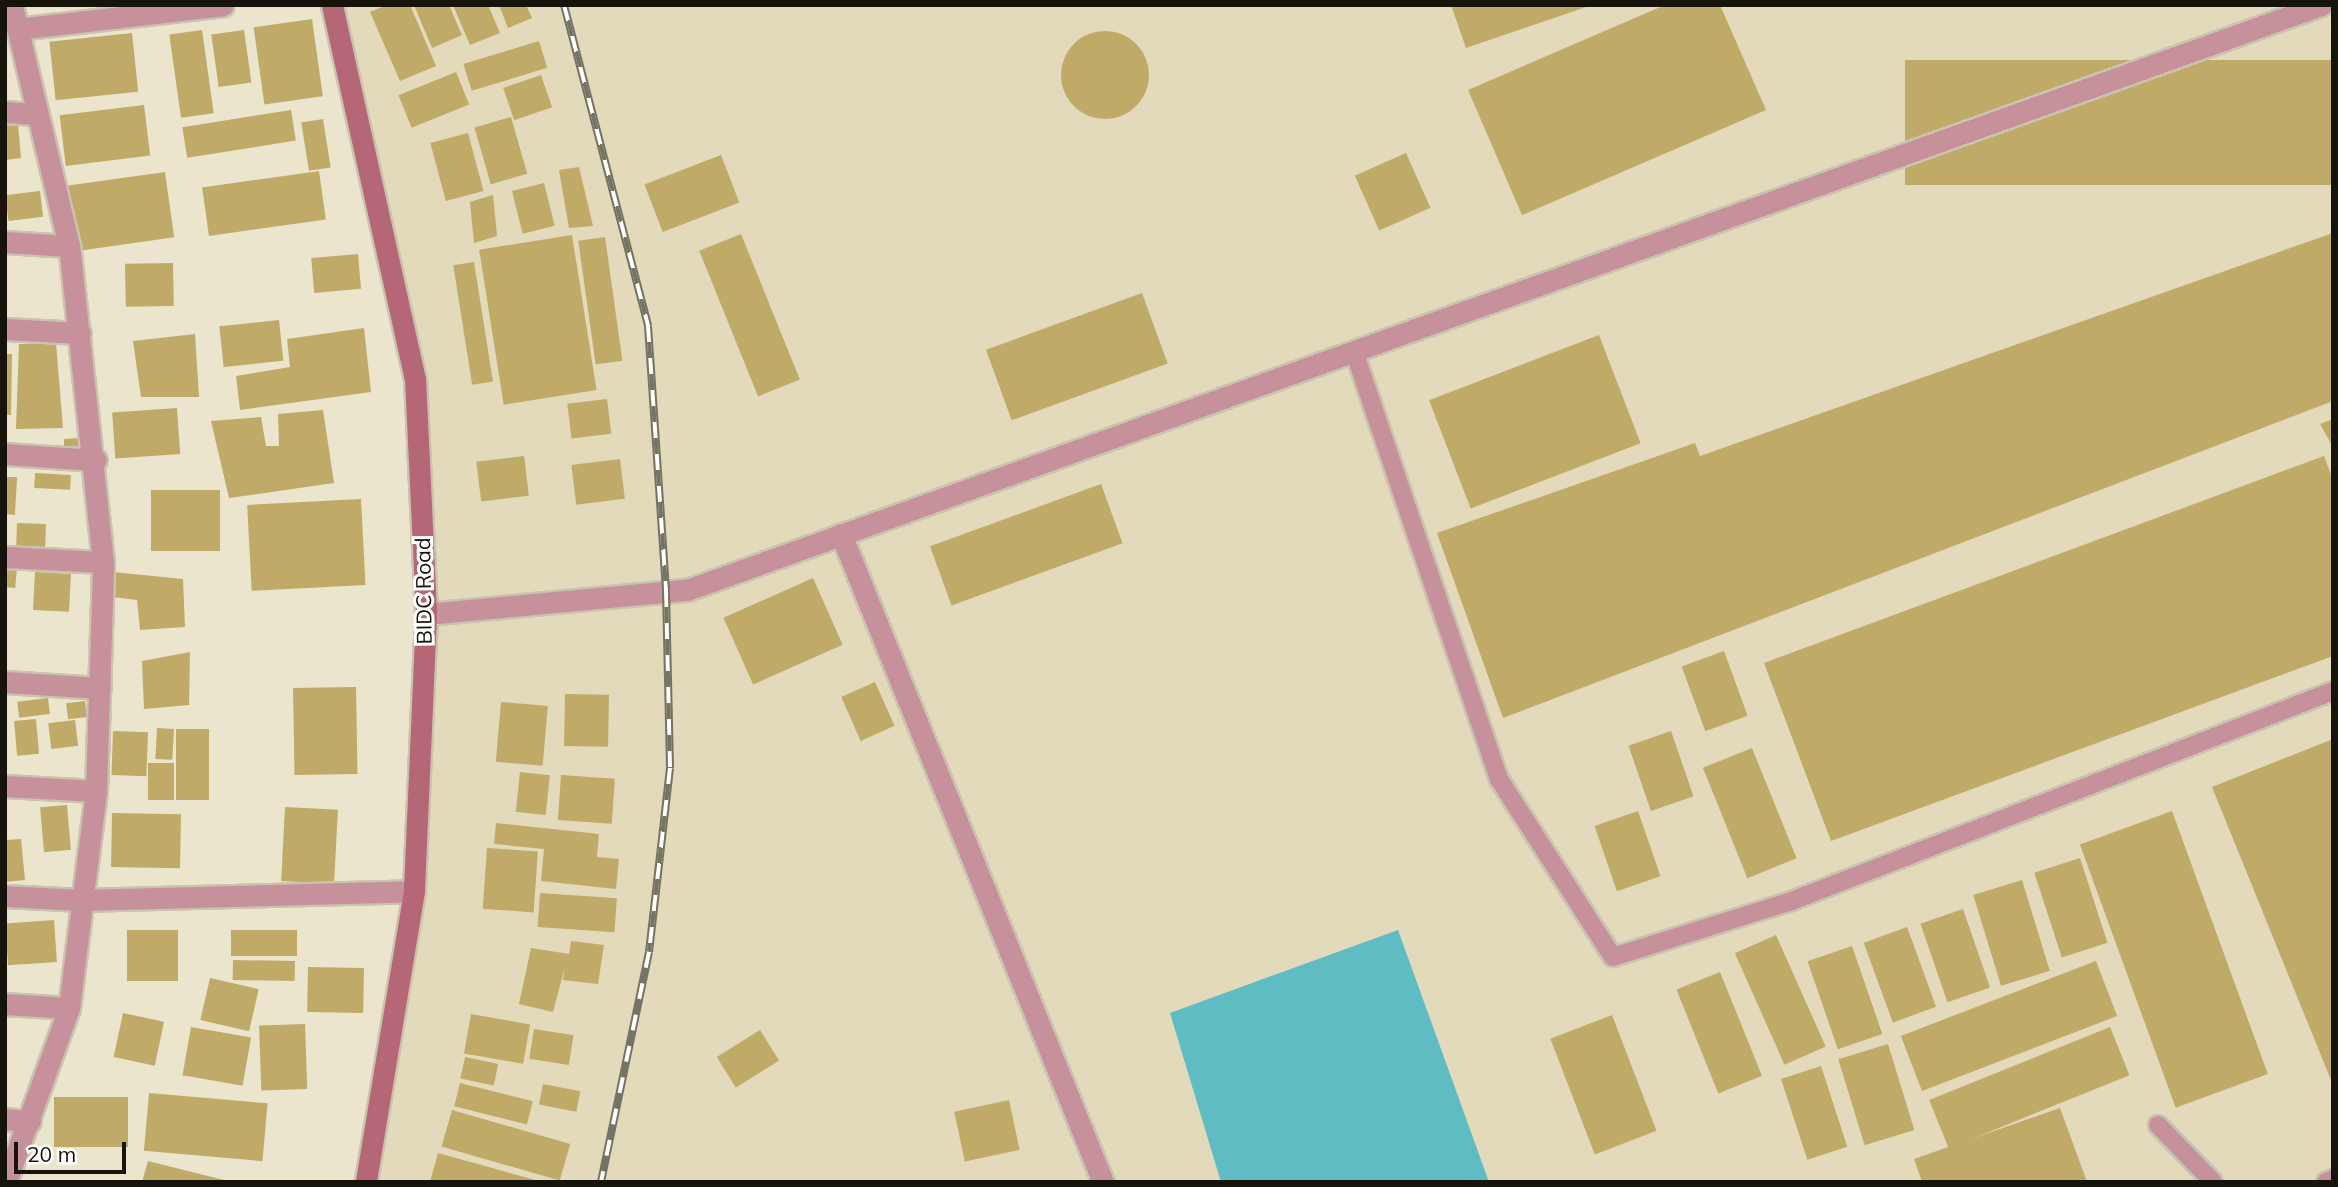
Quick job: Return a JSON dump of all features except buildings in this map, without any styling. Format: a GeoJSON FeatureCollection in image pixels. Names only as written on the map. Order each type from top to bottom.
{"type":"FeatureCollection","features":[{"type":"Feature","properties":{"kind":"main road","name":"BIDC Road"},"geometry":{"type":"LineString","coordinates":[[332,5],[415,378],[426,614],[414,891],[366,1182]]}},
{"type":"Feature","properties":{"kind":"street"},"geometry":{"type":"LineString","coordinates":[[6,1182],[69,1008],[96,791],[103,562],[96,460],[69,246],[35,114],[12,5]]}},
{"type":"Feature","properties":{"kind":"street"},"geometry":{"type":"LineString","coordinates":[[17,29],[223,5]]}},
{"type":"Feature","properties":{"kind":"street"},"geometry":{"type":"LineString","coordinates":[[426,614],[687,590],[2321,5]]}},
{"type":"Feature","properties":{"kind":"street"},"geometry":{"type":"LineString","coordinates":[[5,112],[35,114]]}},
{"type":"Feature","properties":{"kind":"street"},"geometry":{"type":"LineString","coordinates":[[5,242],[69,246]]}},
{"type":"Feature","properties":{"kind":"street"},"geometry":{"type":"LineString","coordinates":[[5,328],[80,333]]}},
{"type":"Feature","properties":{"kind":"street"},"geometry":{"type":"LineString","coordinates":[[5,454],[96,460]]}},
{"type":"Feature","properties":{"kind":"street"},"geometry":{"type":"LineString","coordinates":[[841,534],[1103,1182]]}},
{"type":"Feature","properties":{"kind":"street"},"geometry":{"type":"LineString","coordinates":[[5,557],[103,562]]}},
{"type":"Feature","properties":{"kind":"street"},"geometry":{"type":"LineString","coordinates":[[5,682],[100,688]]}},
{"type":"Feature","properties":{"kind":"street"},"geometry":{"type":"LineString","coordinates":[[5,786],[96,791]]}},
{"type":"Feature","properties":{"kind":"street"},"geometry":{"type":"LineString","coordinates":[[5,896],[81,900],[414,891]]}},
{"type":"Feature","properties":{"kind":"street"},"geometry":{"type":"LineString","coordinates":[[5,1004],[69,1008]]}},
{"type":"Feature","properties":{"kind":"street"},"geometry":{"type":"LineString","coordinates":[[5,1119],[30,1121]]}},
{"type":"Feature","properties":{"kind":"lane"},"geometry":{"type":"LineString","coordinates":[[1354,351],[1499,779],[1613,957],[1789,902],[2333,691]]}},
{"type":"Feature","properties":{"kind":"lane"},"geometry":{"type":"LineString","coordinates":[[2158,1125],[2213,1182]]}},
{"type":"Feature","properties":{"kind":"lane"},"geometry":{"type":"LineString","coordinates":[[2326,1182],[2333,1179]]}},
{"type":"Feature","properties":{"kind":"shaded area"},"geometry":{"type":"Polygon","coordinates":[[[332,5],[2333,5],[2333,1182],[366,1182],[414,891],[415,378],[332,5]]]}},
{"type":"Feature","properties":{"kind":"water"},"geometry":{"type":"Polygon","coordinates":[[[1398,930],[1489,1182],[1221,1182],[1170,1013],[1398,930]]]}},
{"type":"Feature","properties":{"kind":"railway"},"geometry":{"type":"LineString","coordinates":[[564,5],[648,326],[666,591],[670,768],[649,952],[601,1182]]}}]}
